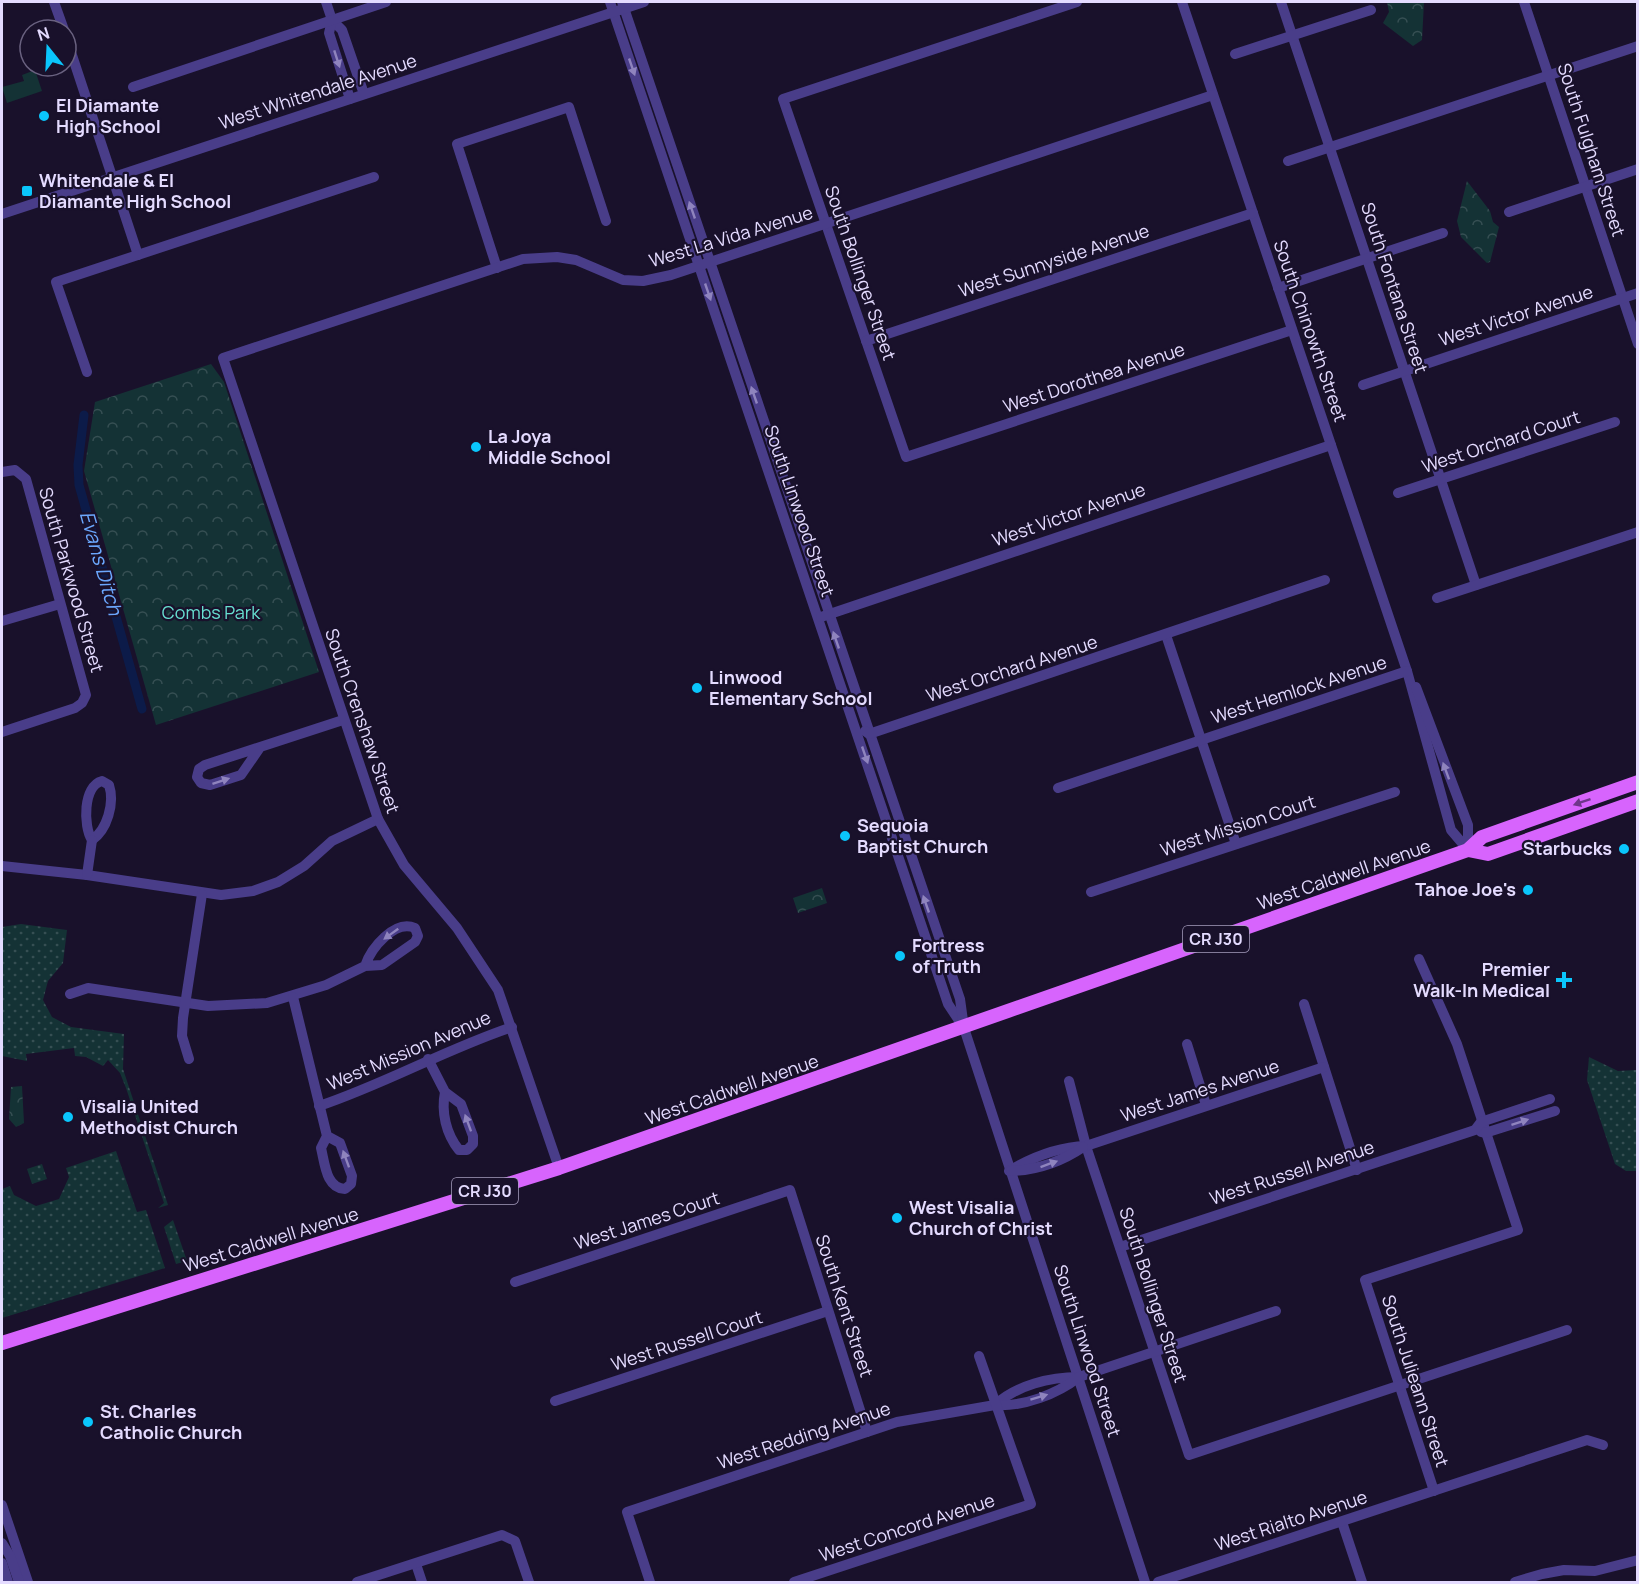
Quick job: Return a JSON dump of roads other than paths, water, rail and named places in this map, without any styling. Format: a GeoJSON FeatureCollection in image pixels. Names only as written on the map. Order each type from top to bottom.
{"type":"FeatureCollection","features":[{"type":"Feature","properties":{"kind":"main road","name":"West Caldwell Avenue"},"geometry":{"type":"LineString","coordinates":[[2,1343],[559,1167],[964,1028],[1468,850],[1482,837],[1638,782]]}},
{"type":"Feature","properties":{"kind":"main road","name":"West Caldwell Avenue"},"geometry":{"type":"LineString","coordinates":[[1468,850],[1488,854],[1638,801]]}},
{"type":"Feature","properties":{"kind":"street"},"geometry":{"type":"LineString","coordinates":[[54,2],[60,18]]}},
{"type":"Feature","properties":{"kind":"street"},"geometry":{"type":"LineString","coordinates":[[326,2],[332,20],[342,30],[364,94]]}},
{"type":"Feature","properties":{"kind":"street"},"geometry":{"type":"LineString","coordinates":[[133,87],[386,2]]}},
{"type":"Feature","properties":{"kind":"street","name":"West Whitendale Avenue"},"geometry":{"type":"LineString","coordinates":[[2,214],[350,99],[618,6],[644,2]]}},
{"type":"Feature","properties":{"kind":"street","name":"South Bollinger Street"},"geometry":{"type":"LineString","coordinates":[[906,458],[783,99],[1077,2]]}},
{"type":"Feature","properties":{"kind":"street","name":"South Chinowth Street"},"geometry":{"type":"LineString","coordinates":[[1182,2],[1407,671],[1451,830],[1468,850]]}},
{"type":"Feature","properties":{"kind":"street","name":"South Fontana Street"},"geometry":{"type":"LineString","coordinates":[[1281,2],[1476,585]]}},
{"type":"Feature","properties":{"kind":"street","name":"South Fulgham Street"},"geometry":{"type":"LineString","coordinates":[[1524,2],[1638,344]]}},
{"type":"Feature","properties":{"kind":"street","name":"South Linwood Street"},"geometry":{"type":"LineString","coordinates":[[618,6],[704,264],[790,502],[838,675],[948,1004],[964,1028]]}},
{"type":"Feature","properties":{"kind":"street"},"geometry":{"type":"LineString","coordinates":[[1234,54],[1371,10]]}},
{"type":"Feature","properties":{"kind":"street"},"geometry":{"type":"LineString","coordinates":[[332,20],[329,33],[350,99]]}},
{"type":"Feature","properties":{"kind":"street"},"geometry":{"type":"LineString","coordinates":[[1288,161],[1638,45]]}},
{"type":"Feature","properties":{"kind":"street"},"geometry":{"type":"LineString","coordinates":[[78,72],[138,255]]}},
{"type":"Feature","properties":{"kind":"street","name":"West La Vida Avenue"},"geometry":{"type":"LineString","coordinates":[[223,358],[524,259],[557,257],[576,260],[623,280],[643,281],[704,264],[1213,95]]}},
{"type":"Feature","properties":{"kind":"street"},"geometry":{"type":"LineString","coordinates":[[497,268],[458,144],[569,107],[606,221]]}},
{"type":"Feature","properties":{"kind":"street"},"geometry":{"type":"LineString","coordinates":[[1509,212],[1638,169]]}},
{"type":"Feature","properties":{"kind":"street"},"geometry":{"type":"LineString","coordinates":[[87,372],[56,282],[374,177]]}},
{"type":"Feature","properties":{"kind":"street","name":"West Sunnyside Avenue"},"geometry":{"type":"LineString","coordinates":[[866,341],[1253,213]]}},
{"type":"Feature","properties":{"kind":"street"},"geometry":{"type":"LineString","coordinates":[[1278,288],[1443,233]]}},
{"type":"Feature","properties":{"kind":"street","name":"South Linwood Street"},"geometry":{"type":"LineString","coordinates":[[704,264],[750,416],[869,734],[960,999],[964,1028],[1009,1171],[1145,1582]]}},
{"type":"Feature","properties":{"kind":"street","name":"West Victor Avenue"},"geometry":{"type":"LineString","coordinates":[[1363,385],[1638,293]]}},
{"type":"Feature","properties":{"kind":"street","name":"West Dorothea Avenue"},"geometry":{"type":"LineString","coordinates":[[906,458],[1292,330]]}},
{"type":"Feature","properties":{"kind":"street","name":"South Crenshaw Street"},"geometry":{"type":"LineString","coordinates":[[223,358],[378,819],[404,865],[458,928],[498,990],[559,1167]]}},
{"type":"Feature","properties":{"kind":"street"},"geometry":{"type":"LineString","coordinates":[[750,416],[758,422],[781,486],[790,502]]}},
{"type":"Feature","properties":{"kind":"street","name":"West Orchard Court"},"geometry":{"type":"LineString","coordinates":[[1398,493],[1615,422]]}},
{"type":"Feature","properties":{"kind":"street","name":"West Victor Avenue"},"geometry":{"type":"LineString","coordinates":[[823,616],[1331,445]]}},
{"type":"Feature","properties":{"kind":"street","name":"South Parkwood Street"},"geometry":{"type":"LineString","coordinates":[[2,472],[12,470],[20,472],[26,482],[85,689],[84,700],[75,708],[2,732]]}},
{"type":"Feature","properties":{"kind":"street"},"geometry":{"type":"LineString","coordinates":[[1437,598],[1638,532]]}},
{"type":"Feature","properties":{"kind":"street"},"geometry":{"type":"LineString","coordinates":[[1236,844],[1166,635],[1325,580]]}},
{"type":"Feature","properties":{"kind":"street"},"geometry":{"type":"LineString","coordinates":[[2,621],[60,604]]}},
{"type":"Feature","properties":{"kind":"street","name":"West Orchard Avenue"},"geometry":{"type":"LineString","coordinates":[[869,734],[1166,635]]}},
{"type":"Feature","properties":{"kind":"street","name":"South Chinowth Street"},"geometry":{"type":"LineString","coordinates":[[1407,671],[1417,689],[1468,825],[1468,850]]}},
{"type":"Feature","properties":{"kind":"street","name":"West Hemlock Avenue"},"geometry":{"type":"LineString","coordinates":[[1058,788],[1407,671]]}},
{"type":"Feature","properties":{"kind":"street"},"geometry":{"type":"LineString","coordinates":[[838,675],[861,727],[869,734]]}},
{"type":"Feature","properties":{"kind":"street"},"geometry":{"type":"LineString","coordinates":[[259,749],[241,775],[210,785],[201,783],[197,777],[199,769],[205,765],[343,720]]}},
{"type":"Feature","properties":{"kind":"street"},"geometry":{"type":"LineString","coordinates":[[87,875],[92,840],[85,825],[90,788],[94,783],[102,781],[109,785],[111,792],[105,828],[92,840]]}},
{"type":"Feature","properties":{"kind":"street","name":"West Mission Court"},"geometry":{"type":"LineString","coordinates":[[1091,892],[1395,792]]}},
{"type":"Feature","properties":{"kind":"street"},"geometry":{"type":"LineString","coordinates":[[2,866],[87,875],[202,894],[220,895],[253,891],[278,882],[304,867],[332,841],[378,819]]}},
{"type":"Feature","properties":{"kind":"street"},"geometry":{"type":"LineString","coordinates":[[189,1059],[182,1036],[184,1003],[202,894]]}},
{"type":"Feature","properties":{"kind":"street"},"geometry":{"type":"LineString","coordinates":[[70,994],[88,988],[184,1003],[237,1006],[293,998],[348,976],[365,966],[387,963],[415,942],[418,936],[416,928],[408,925],[392,933],[375,946],[365,966]]}},
{"type":"Feature","properties":{"kind":"street"},"geometry":{"type":"LineString","coordinates":[[1419,959],[1457,1044],[1481,1128]]}},
{"type":"Feature","properties":{"kind":"street"},"geometry":{"type":"LineString","coordinates":[[293,998],[327,1136],[321,1148],[331,1184],[345,1189],[351,1184],[352,1176],[340,1143],[327,1136]]}},
{"type":"Feature","properties":{"kind":"street"},"geometry":{"type":"LineString","coordinates":[[1304,1004],[1357,1170]]}},
{"type":"Feature","properties":{"kind":"street","name":"West Mission Avenue"},"geometry":{"type":"LineString","coordinates":[[319,1106],[358,1092],[428,1059],[512,1027]]}},
{"type":"Feature","properties":{"kind":"street"},"geometry":{"type":"LineString","coordinates":[[1187,1044],[1206,1106]]}},
{"type":"Feature","properties":{"kind":"street"},"geometry":{"type":"LineString","coordinates":[[428,1059],[445,1092],[461,1104],[473,1136],[473,1144],[467,1150],[459,1150],[454,1143],[442,1112],[445,1092]]}},
{"type":"Feature","properties":{"kind":"street","name":"West James Avenue"},"geometry":{"type":"LineString","coordinates":[[1009,1171],[1039,1155],[1066,1147],[1086,1146],[1324,1067]]}},
{"type":"Feature","properties":{"kind":"street","name":"South Bollinger Street"},"geometry":{"type":"LineString","coordinates":[[1068,1081],[1086,1146],[1190,1455],[1399,1385]]}},
{"type":"Feature","properties":{"kind":"street","name":"West Russell Avenue"},"geometry":{"type":"LineString","coordinates":[[1120,1247],[1481,1128],[1550,1099]]}},
{"type":"Feature","properties":{"kind":"street","name":"West Russell Avenue"},"geometry":{"type":"LineString","coordinates":[[1481,1128],[1554,1111]]}},
{"type":"Feature","properties":{"kind":"street","name":"South Julieann Street"},"geometry":{"type":"LineString","coordinates":[[1434,1491],[1365,1280],[1518,1230],[1481,1128]]}},
{"type":"Feature","properties":{"kind":"street","name":"West James Court"},"geometry":{"type":"LineString","coordinates":[[514,1282],[790,1191]]}},
{"type":"Feature","properties":{"kind":"street","name":"South Kent Street"},"geometry":{"type":"LineString","coordinates":[[790,1191],[867,1432]]}},
{"type":"Feature","properties":{"kind":"street","name":"West Russell Court"},"geometry":{"type":"LineString","coordinates":[[555,1401],[828,1311]]}},
{"type":"Feature","properties":{"kind":"street","name":"West Redding Avenue"},"geometry":{"type":"LineString","coordinates":[[651,1582],[627,1512],[897,1422],[995,1405],[1008,1393],[1058,1377],[1079,1377],[1276,1311]]}},
{"type":"Feature","properties":{"kind":"street"},"geometry":{"type":"LineString","coordinates":[[1399,1385],[1567,1330]]}},
{"type":"Feature","properties":{"kind":"street"},"geometry":{"type":"LineString","coordinates":[[979,1356],[995,1405]]}},
{"type":"Feature","properties":{"kind":"street","name":"West Concord Avenue"},"geometry":{"type":"LineString","coordinates":[[794,1582],[1031,1504],[995,1405]]}},
{"type":"Feature","properties":{"kind":"street","name":"West Rialto Avenue"},"geometry":{"type":"LineString","coordinates":[[1158,1582],[1587,1440],[1604,1445]]}},
{"type":"Feature","properties":{"kind":"street"},"geometry":{"type":"LineString","coordinates":[[2,1505],[28,1582]]}},
{"type":"Feature","properties":{"kind":"street"},"geometry":{"type":"LineString","coordinates":[[1342,1522],[1362,1582]]}},
{"type":"Feature","properties":{"kind":"street"},"geometry":{"type":"LineString","coordinates":[[357,1582],[502,1535],[515,1541],[529,1582]]}},
{"type":"Feature","properties":{"kind":"street"},"geometry":{"type":"LineString","coordinates":[[2,1543],[10,1556],[19,1582]]}},
{"type":"Feature","properties":{"kind":"street"},"geometry":{"type":"LineString","coordinates":[[1515,1582],[1564,1570],[1595,1571],[1638,1560]]}},
{"type":"Feature","properties":{"kind":"street"},"geometry":{"type":"LineString","coordinates":[[2,1563],[8,1582]]}},
{"type":"Feature","properties":{"kind":"street"},"geometry":{"type":"LineString","coordinates":[[416,1564],[422,1582]]}},
{"type":"Feature","properties":{"kind":"waterway","name":"Evans Ditch"},"geometry":{"type":"LineString","coordinates":[[84,415],[78,465],[79,485],[142,709]]}},
{"type":"Feature","properties":{"kind":"place","name":"El Diamante High School"},"geometry":{"type":"Point","coordinates":[44,116]}},
{"type":"Feature","properties":{"kind":"place","name":"Whitendale & El Diamante High School"},"geometry":{"type":"Point","coordinates":[27,191]}},
{"type":"Feature","properties":{"kind":"place","name":"La Joya Middle School"},"geometry":{"type":"Point","coordinates":[476,447]}},
{"type":"Feature","properties":{"kind":"place","name":"Linwood Elementary School"},"geometry":{"type":"Point","coordinates":[697,688]}},
{"type":"Feature","properties":{"kind":"place","name":"Sequoia Baptist Church"},"geometry":{"type":"Point","coordinates":[845,836]}},
{"type":"Feature","properties":{"kind":"place","name":"Starbucks"},"geometry":{"type":"Point","coordinates":[1624,849]}},
{"type":"Feature","properties":{"kind":"place","name":"Tahoe Joe's"},"geometry":{"type":"Point","coordinates":[1528,890]}},
{"type":"Feature","properties":{"kind":"place","name":"Fortress of Truth"},"geometry":{"type":"Point","coordinates":[900,956]}},
{"type":"Feature","properties":{"kind":"place","name":"Premier Walk-In Medical"},"geometry":{"type":"Point","coordinates":[1564,980]}},
{"type":"Feature","properties":{"kind":"place","name":"Visalia United Methodist Church"},"geometry":{"type":"Point","coordinates":[68,1117]}},
{"type":"Feature","properties":{"kind":"place","name":"West Visalia Church of Christ"},"geometry":{"type":"Point","coordinates":[897,1218]}},
{"type":"Feature","properties":{"kind":"place","name":"St. Charles Catholic Church"},"geometry":{"type":"Point","coordinates":[88,1422]}},
{"type":"Feature","properties":{"kind":"park label","name":"Combs Park"},"geometry":{"type":"Point","coordinates":[211,613]}}]}
